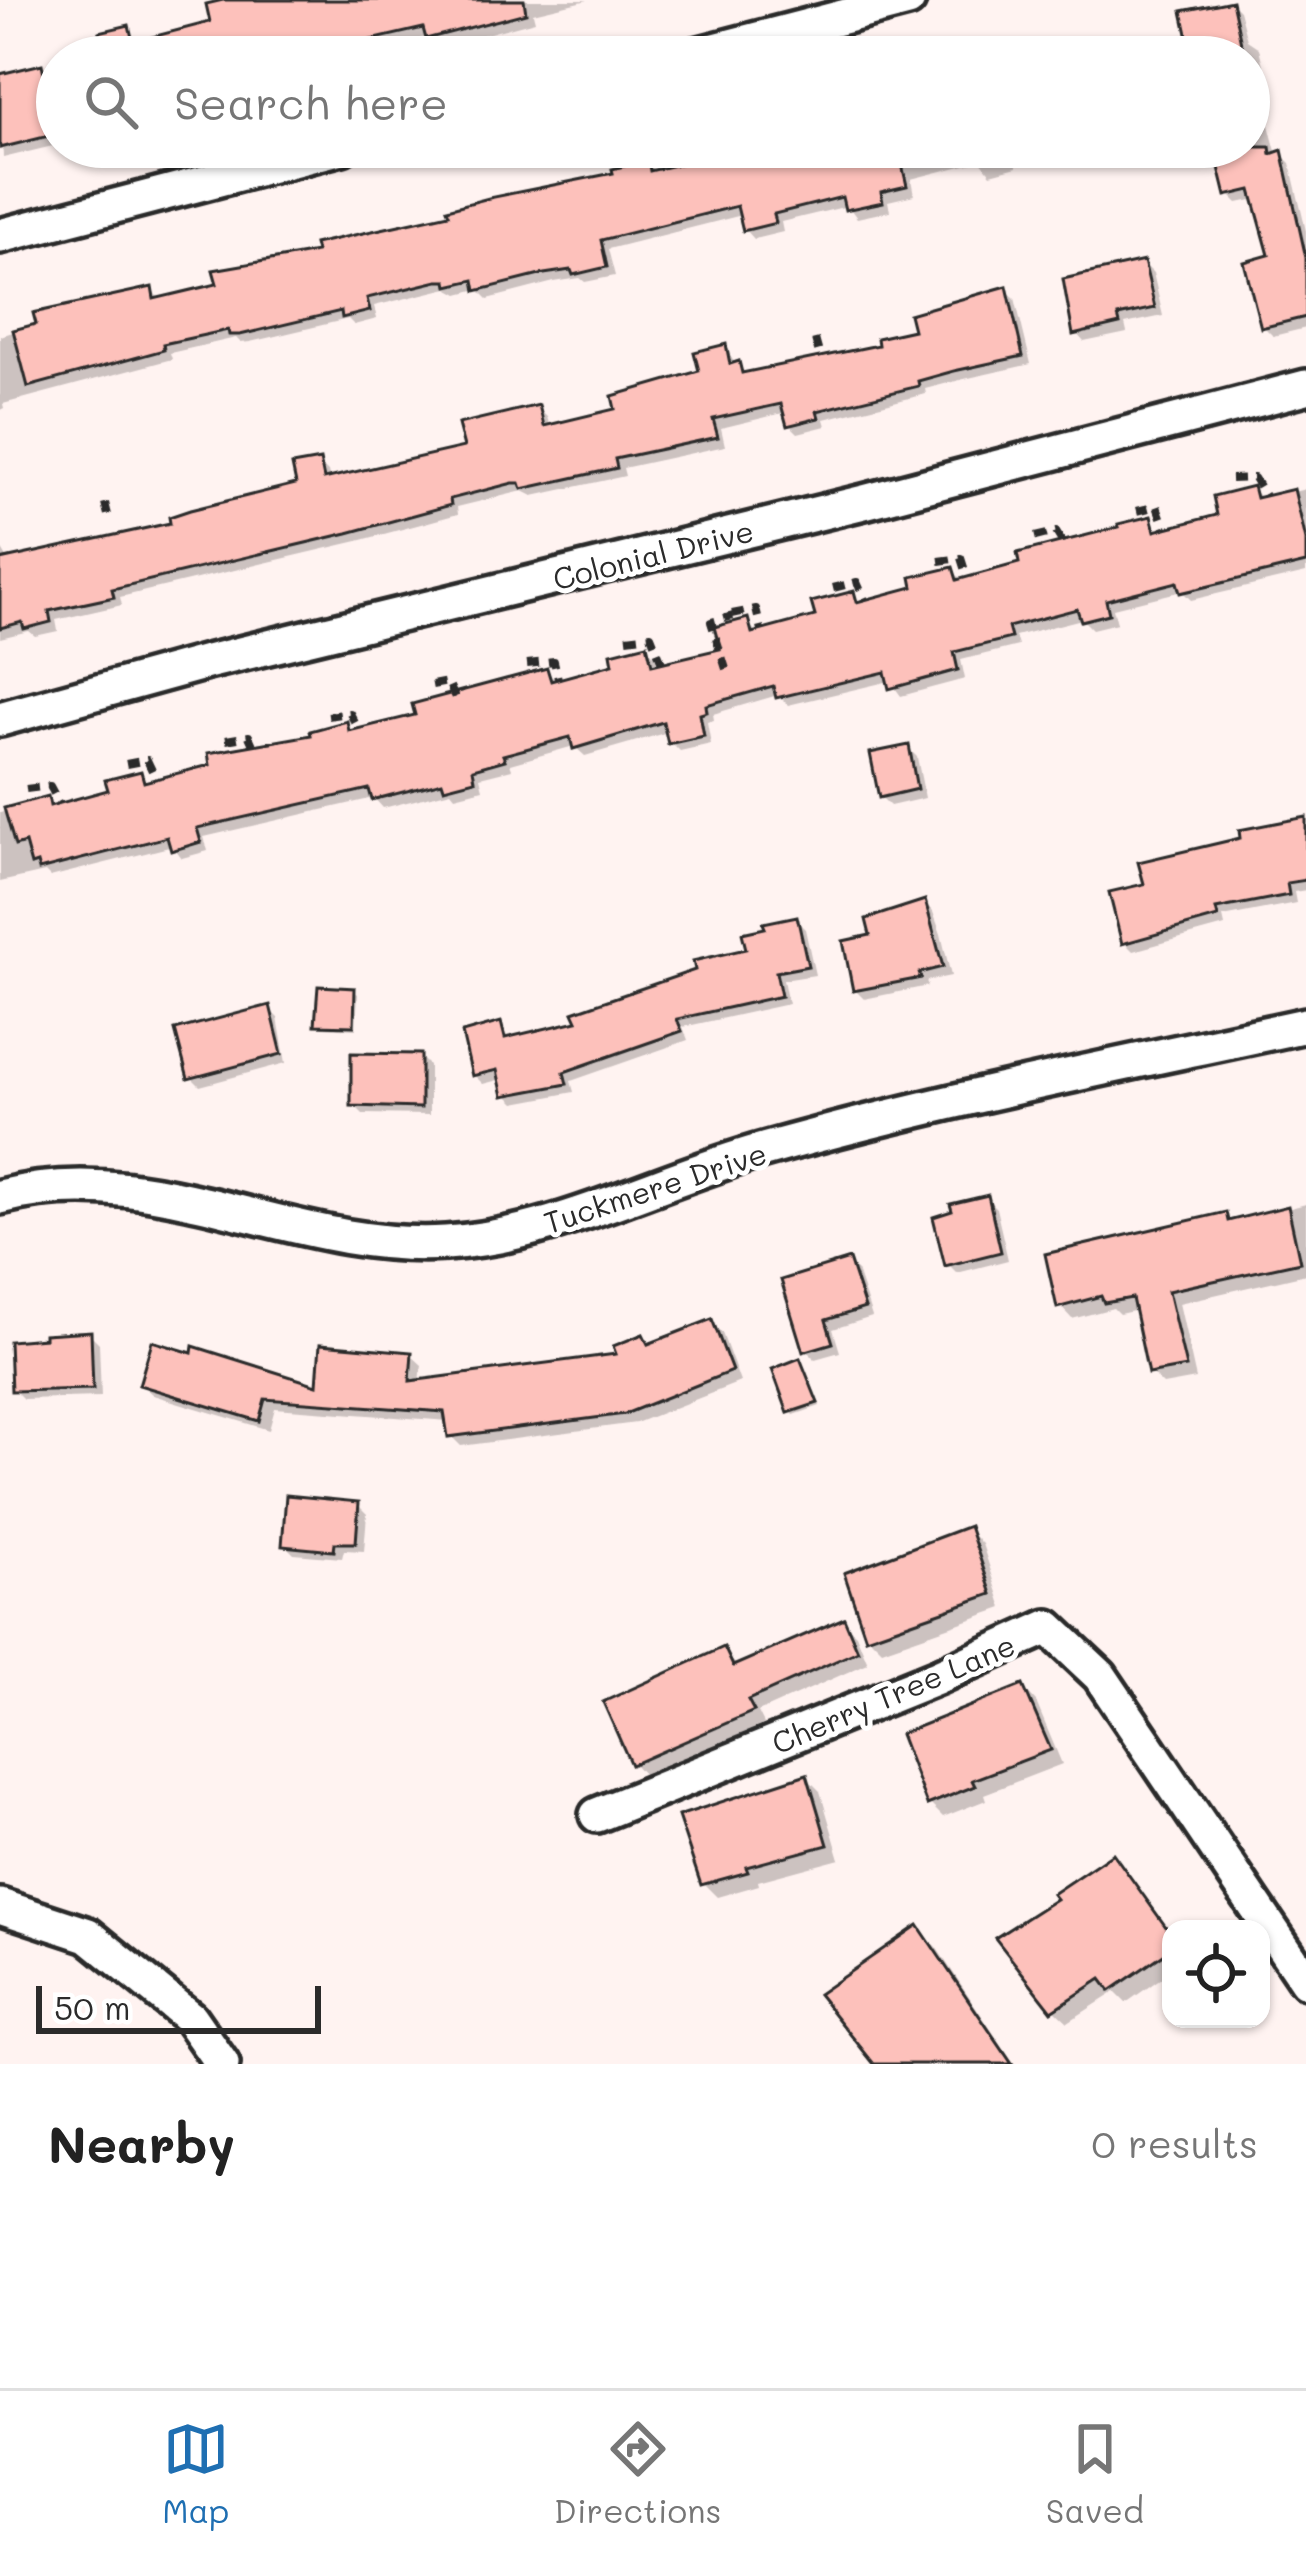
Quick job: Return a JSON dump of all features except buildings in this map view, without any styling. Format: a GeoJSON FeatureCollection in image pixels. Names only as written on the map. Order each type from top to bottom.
{"type":"FeatureCollection","features":[{"type":"Feature","properties":{"kind":"street"},"geometry":{"type":"LineString","coordinates":[[769,36],[908,0]]}},
{"type":"Feature","properties":{"kind":"street"},"geometry":{"type":"LineString","coordinates":[[0,236],[261,168]]}},
{"type":"Feature","properties":{"kind":"street","name":"Colonial Drive"},"geometry":{"type":"LineString","coordinates":[[0,719],[207,662],[864,502],[1306,388]]}},
{"type":"Feature","properties":{"kind":"street","name":"Tuckmere Drive"},"geometry":{"type":"LineString","coordinates":[[0,1197],[77,1184],[148,1190],[332,1235],[386,1244],[448,1243],[512,1234],[762,1150],[910,1111],[1306,1025]]}},
{"type":"Feature","properties":{"kind":"street","name":"Cherry Tree Lane"},"geometry":{"type":"LineString","coordinates":[[597,1815],[1048,1627],[1100,1676],[1306,1981]]}},
{"type":"Feature","properties":{"kind":"street"},"geometry":{"type":"LineString","coordinates":[[0,1906],[88,1936],[190,2018],[222,2064]]}},
{"type":"Feature","properties":{"kind":"path"},"geometry":{"type":"LineString","coordinates":[[815,339],[820,358]]}},
{"type":"Feature","properties":{"kind":"path"},"geometry":{"type":"LineString","coordinates":[[1231,479],[1254,478],[1265,496]]}},
{"type":"Feature","properties":{"kind":"path"},"geometry":{"type":"LineString","coordinates":[[105,503],[108,515]]}},
{"type":"Feature","properties":{"kind":"path"},"geometry":{"type":"LineString","coordinates":[[1137,511],[1157,506],[1165,528]]}},
{"type":"Feature","properties":{"kind":"path"},"geometry":{"type":"LineString","coordinates":[[1035,537],[1056,532],[1062,542]]}},
{"type":"Feature","properties":{"kind":"path"},"geometry":{"type":"LineString","coordinates":[[939,561],[962,558],[967,577]]}},
{"type":"Feature","properties":{"kind":"path"},"geometry":{"type":"LineString","coordinates":[[833,588],[857,582],[865,600]]}},
{"type":"Feature","properties":{"kind":"path"},"geometry":{"type":"LineString","coordinates":[[726,669],[711,622],[755,609],[761,630]]}},
{"type":"Feature","properties":{"kind":"path"},"geometry":{"type":"LineString","coordinates":[[627,638],[656,638],[662,663]]}},
{"type":"Feature","properties":{"kind":"path"},"geometry":{"type":"LineString","coordinates":[[526,664],[554,661],[558,679]]}},
{"type":"Feature","properties":{"kind":"path"},"geometry":{"type":"LineString","coordinates":[[432,685],[448,682],[455,700]]}},
{"type":"Feature","properties":{"kind":"path"},"geometry":{"type":"LineString","coordinates":[[328,716],[350,713],[358,729]]}},
{"type":"Feature","properties":{"kind":"path"},"geometry":{"type":"LineString","coordinates":[[226,740],[249,736],[254,747]]}},
{"type":"Feature","properties":{"kind":"path"},"geometry":{"type":"LineString","coordinates":[[126,764],[147,760],[155,779]]}},
{"type":"Feature","properties":{"kind":"path"},"geometry":{"type":"LineString","coordinates":[[26,789],[50,786],[58,803]]}}]}
